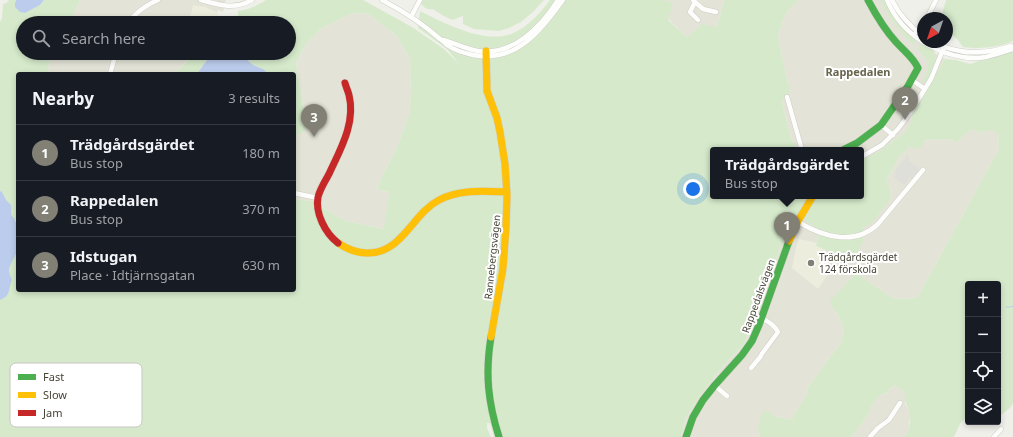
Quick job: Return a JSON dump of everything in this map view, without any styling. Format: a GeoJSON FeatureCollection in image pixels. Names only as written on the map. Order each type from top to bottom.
{"type":"FeatureCollection","features":[{"type":"Feature","properties":{"kind":"street"},"geometry":{"type":"LineString","coordinates":[[134,16],[142,9],[158,0]]}},
{"type":"Feature","properties":{"kind":"street"},"geometry":{"type":"LineString","coordinates":[[201,0],[220,5],[233,6],[248,3],[252,0]]}},
{"type":"Feature","properties":{"kind":"street"},"geometry":{"type":"LineString","coordinates":[[382,0],[412,17],[448,46],[469,54],[504,54],[510,52],[526,42],[540,30],[562,0]]}},
{"type":"Feature","properties":{"kind":"street"},"geometry":{"type":"LineString","coordinates":[[412,17],[420,0]]}},
{"type":"Feature","properties":{"kind":"street"},"geometry":{"type":"LineString","coordinates":[[486,54],[518,43],[543,20],[558,0]]}},
{"type":"Feature","properties":{"kind":"street"},"geometry":{"type":"LineString","coordinates":[[849,147],[857,143],[881,125],[918,70],[917,64],[883,26],[868,0]]}},
{"type":"Feature","properties":{"kind":"street"},"geometry":{"type":"LineString","coordinates":[[887,0],[900,22],[915,33]]}},
{"type":"Feature","properties":{"kind":"street"},"geometry":{"type":"LineString","coordinates":[[892,0],[901,16],[917,35]]}},
{"type":"Feature","properties":{"kind":"street"},"geometry":{"type":"LineString","coordinates":[[930,12],[936,0]]}},
{"type":"Feature","properties":{"kind":"street"},"geometry":{"type":"LineString","coordinates":[[698,20],[690,12],[694,1],[703,8],[716,12]]}},
{"type":"Feature","properties":{"kind":"street"},"geometry":{"type":"LineString","coordinates":[[940,48],[943,50],[982,52],[1013,46]]}},
{"type":"Feature","properties":{"kind":"street"},"geometry":{"type":"LineString","coordinates":[[938,48],[962,57],[979,58],[1013,49]]}},
{"type":"Feature","properties":{"kind":"street"},"geometry":{"type":"LineString","coordinates":[[864,155],[882,145],[893,135],[905,120],[935,71],[943,50]]}},
{"type":"Feature","properties":{"kind":"street","name":"Rannebergsvägen"},"geometry":{"type":"LineString","coordinates":[[486,54],[487,88],[502,139],[506,192],[505,251],[488,363],[489,399],[499,437]]}},
{"type":"Feature","properties":{"kind":"street"},"geometry":{"type":"LineString","coordinates":[[111,72],[114,60]]}},
{"type":"Feature","properties":{"kind":"street"},"geometry":{"type":"LineString","coordinates":[[912,80],[925,89]]}},
{"type":"Feature","properties":{"kind":"street"},"geometry":{"type":"LineString","coordinates":[[345,83],[350,105],[348,129],[343,145],[318,198],[321,219],[329,234],[334,240],[344,247],[355,252],[364,253],[385,250],[393,246],[429,206],[452,194],[465,192],[506,192]]}},
{"type":"Feature","properties":{"kind":"street"},"geometry":{"type":"LineString","coordinates":[[787,97],[801,147]]}},
{"type":"Feature","properties":{"kind":"street"},"geometry":{"type":"LineString","coordinates":[[881,125],[893,135]]}},
{"type":"Feature","properties":{"kind":"street"},"geometry":{"type":"LineString","coordinates":[[798,222],[830,236],[846,237],[866,233],[878,224],[924,170]]}},
{"type":"Feature","properties":{"kind":"street"},"geometry":{"type":"LineString","coordinates":[[296,193],[318,198]]}},
{"type":"Feature","properties":{"kind":"street","name":"Rappedalsvägen"},"geometry":{"type":"LineString","coordinates":[[686,437],[691,420],[701,401],[746,351],[752,341],[787,245],[804,209],[812,199]]}},
{"type":"Feature","properties":{"kind":"street"},"geometry":{"type":"LineString","coordinates":[[752,368],[778,332],[771,324],[761,318]]}},
{"type":"Feature","properties":{"kind":"street"},"geometry":{"type":"LineString","coordinates":[[714,385],[727,396]]}},
{"type":"Feature","properties":{"kind":"street"},"geometry":{"type":"LineString","coordinates":[[870,437],[878,428],[889,420],[900,403]]}},
{"type":"Feature","properties":{"kind":"street"},"geometry":{"type":"LineString","coordinates":[[994,437],[1000,429]]}},
{"type":"Feature","properties":{"kind":"shaded area"},"geometry":{"type":"Polygon","coordinates":[[[80,0],[226,0],[223,12],[218,10],[216,16],[73,16],[80,0]]]}},
{"type":"Feature","properties":{"kind":"shaded area"},"geometry":{"type":"Polygon","coordinates":[[[664,0],[724,0],[717,27],[687,37],[668,19],[664,0]]]}},
{"type":"Feature","properties":{"kind":"shaded area"},"geometry":{"type":"Polygon","coordinates":[[[798,0],[883,0],[903,30],[917,41],[917,48],[926,48],[945,59],[911,116],[910,127],[881,150],[864,158],[864,147],[796,147],[791,138],[782,103],[789,86],[778,37],[786,13],[798,0]]]}},
{"type":"Feature","properties":{"kind":"shaded area"},"geometry":{"type":"Polygon","coordinates":[[[193,5],[205,7],[217,12],[218,16],[190,16],[193,5]]]}},
{"type":"Feature","properties":{"kind":"shaded area"},"geometry":{"type":"Polygon","coordinates":[[[367,13],[397,36],[410,59],[411,94],[409,115],[397,148],[377,189],[389,192],[385,229],[346,221],[311,201],[296,199],[296,136],[305,131],[306,119],[296,63],[306,44],[322,28],[350,14],[367,13]]]}},
{"type":"Feature","properties":{"kind":"shaded area"},"geometry":{"type":"Polygon","coordinates":[[[49,60],[187,60],[177,72],[48,72],[49,60]]]}},
{"type":"Feature","properties":{"kind":"shaded area"},"geometry":{"type":"Polygon","coordinates":[[[972,129],[981,133],[986,130],[994,130],[998,132],[999,149],[917,298],[894,299],[856,273],[837,312],[844,331],[840,344],[808,387],[807,394],[791,420],[775,416],[768,411],[758,428],[760,437],[681,437],[686,417],[698,398],[722,367],[744,344],[763,291],[794,215],[820,230],[816,246],[829,251],[836,258],[863,243],[863,228],[873,221],[891,198],[890,188],[886,181],[900,155],[910,146],[931,139],[952,139],[955,143],[972,129]]]}},
{"type":"Feature","properties":{"kind":"shaded area"},"geometry":{"type":"Polygon","coordinates":[[[907,156],[910,158],[908,160],[920,170],[912,179],[910,177],[904,185],[894,177],[896,174],[894,172],[907,156]]]}},
{"type":"Feature","properties":{"kind":"shaded area","name":"Trädgårdsgärdet 124 förskola"},"geometry":{"type":"Polygon","coordinates":[[[799,239],[822,244],[829,259],[828,274],[818,289],[792,268],[799,239]]]}},
{"type":"Feature","properties":{"kind":"shaded area"},"geometry":{"type":"Polygon","coordinates":[[[894,385],[905,392],[905,404],[911,417],[909,422],[910,428],[904,437],[852,437],[867,416],[872,405],[881,394],[885,395],[894,385]]]}},
{"type":"Feature","properties":{"kind":"green space"},"geometry":{"type":"Polygon","coordinates":[[[9,0],[16,0],[15,2],[25,13],[40,5],[44,0],[80,0],[73,16],[16,16],[16,60],[49,60],[48,72],[16,72],[16,292],[296,292],[296,199],[311,201],[346,221],[384,229],[389,192],[377,189],[397,148],[409,115],[411,94],[410,59],[397,36],[367,13],[350,14],[322,28],[306,44],[296,63],[306,119],[305,131],[296,136],[296,72],[267,72],[253,65],[248,60],[296,60],[296,16],[238,16],[238,11],[253,7],[266,0],[363,0],[412,27],[444,49],[459,64],[447,49],[418,28],[420,11],[464,31],[489,36],[500,36],[511,34],[528,24],[550,0],[664,0],[673,3],[668,20],[687,37],[702,24],[717,27],[724,0],[798,0],[786,13],[778,37],[789,86],[789,94],[783,99],[782,103],[791,138],[796,147],[710,147],[710,199],[864,199],[864,158],[881,150],[904,133],[909,127],[912,118],[911,116],[945,59],[970,64],[1013,50],[1013,403],[1010,408],[1001,415],[1001,281],[965,281],[965,419],[961,422],[954,437],[904,437],[910,428],[910,417],[905,402],[905,392],[894,385],[884,395],[881,394],[872,405],[867,416],[852,437],[760,437],[758,428],[762,412],[768,411],[775,416],[791,420],[807,394],[808,387],[840,344],[844,331],[837,312],[834,310],[830,301],[856,273],[894,299],[917,298],[999,149],[998,133],[990,130],[981,133],[972,129],[955,143],[952,139],[931,139],[924,141],[922,146],[916,149],[910,146],[900,155],[886,181],[890,188],[891,198],[873,222],[863,228],[863,243],[848,265],[836,258],[829,251],[816,246],[820,230],[794,215],[763,291],[744,344],[722,367],[698,398],[686,417],[681,437],[494,437],[490,423],[487,423],[487,428],[491,437],[0,437],[0,22],[2,18],[3,4],[9,0]]]}},
{"type":"Feature","properties":{"kind":"green space"},"geometry":{"type":"Polygon","coordinates":[[[423,0],[544,0],[521,22],[499,31],[474,29],[463,24],[463,16],[452,20],[433,9],[427,9],[421,3],[423,0]]]}},
{"type":"Feature","properties":{"kind":"green space"},"geometry":{"type":"Polygon","coordinates":[[[880,0],[884,0],[890,12],[906,32],[917,40],[913,45],[895,24],[880,0]]]}},
{"type":"Feature","properties":{"kind":"green space"},"geometry":{"type":"Polygon","coordinates":[[[946,0],[1013,0],[1013,41],[988,47],[963,47],[953,35],[953,12],[943,12],[946,0]]]}},
{"type":"Feature","properties":{"kind":"green space"},"geometry":{"type":"Polygon","coordinates":[[[929,48],[934,51],[936,55],[934,67],[928,79],[923,84],[922,82],[927,72],[928,65],[927,61],[918,49],[929,48]]]}},
{"type":"Feature","properties":{"kind":"green space"},"geometry":{"type":"Polygon","coordinates":[[[188,60],[207,60],[198,72],[177,72],[188,60]]]}},
{"type":"Feature","properties":{"kind":"water"},"geometry":{"type":"Polygon","coordinates":[[[16,0],[44,0],[40,5],[25,13],[20,12],[15,7],[16,0]]]}},
{"type":"Feature","properties":{"kind":"water"},"geometry":{"type":"Polygon","coordinates":[[[207,60],[248,60],[253,65],[267,72],[198,72],[207,60]]]}},
{"type":"Feature","properties":{"kind":"water"},"geometry":{"type":"Polygon","coordinates":[[[0,191],[11,205],[11,212],[16,222],[16,254],[9,270],[12,280],[8,294],[0,300],[0,191]]]}},
{"type":"Feature","properties":{"kind":"waterway"},"geometry":{"type":"LineString","coordinates":[[1006,307],[1013,306]]}},
{"type":"Feature","properties":{"kind":"traffic: fast"},"geometry":{"type":"LineString","coordinates":[[849,147],[857,143],[881,125],[908,86],[918,68],[911,57],[888,32],[868,0]]}},
{"type":"Feature","properties":{"kind":"traffic: fast"},"geometry":{"type":"LineString","coordinates":[[686,437],[693,417],[703,400],[742,355],[752,341],[789,241]]}},
{"type":"Feature","properties":{"kind":"traffic: fast"},"geometry":{"type":"LineString","coordinates":[[491,337],[488,376],[492,412],[499,437]]}},
{"type":"Feature","properties":{"kind":"traffic: slow"},"geometry":{"type":"LineString","coordinates":[[486,51],[487,91],[497,118],[500,132],[505,164],[507,195],[503,268],[491,337]]}},
{"type":"Feature","properties":{"kind":"traffic: slow"},"geometry":{"type":"LineString","coordinates":[[338,243],[348,249],[359,252],[379,252],[398,240],[430,206],[447,196],[463,192],[506,192]]}},
{"type":"Feature","properties":{"kind":"traffic: slow"},"geometry":{"type":"LineString","coordinates":[[789,241],[798,221],[811,199]]}},
{"type":"Feature","properties":{"kind":"traffic: jam"},"geometry":{"type":"LineString","coordinates":[[338,243],[325,228],[317,203],[320,191],[342,146],[349,126],[351,105],[345,83]]}},
{"type":"Feature","properties":{"kind":"place","name":"Rappedalen"},"geometry":{"type":"Point","coordinates":[905,120]}},
{"type":"Feature","properties":{"kind":"place","name":"Idstugan"},"geometry":{"type":"Point","coordinates":[314,137]}},
{"type":"Feature","properties":{"kind":"place","name":"Trädgårdsgärdet"},"geometry":{"type":"Point","coordinates":[787,245]}},
{"type":"Feature","properties":{"kind":"place","name":"Trädgårdsgärdet 124 förskola"},"geometry":{"type":"Point","coordinates":[811,263]}},
{"type":"Feature","properties":{"kind":"district","name":"Rappedalen"},"geometry":{"type":"Point","coordinates":[858,71]}}]}
